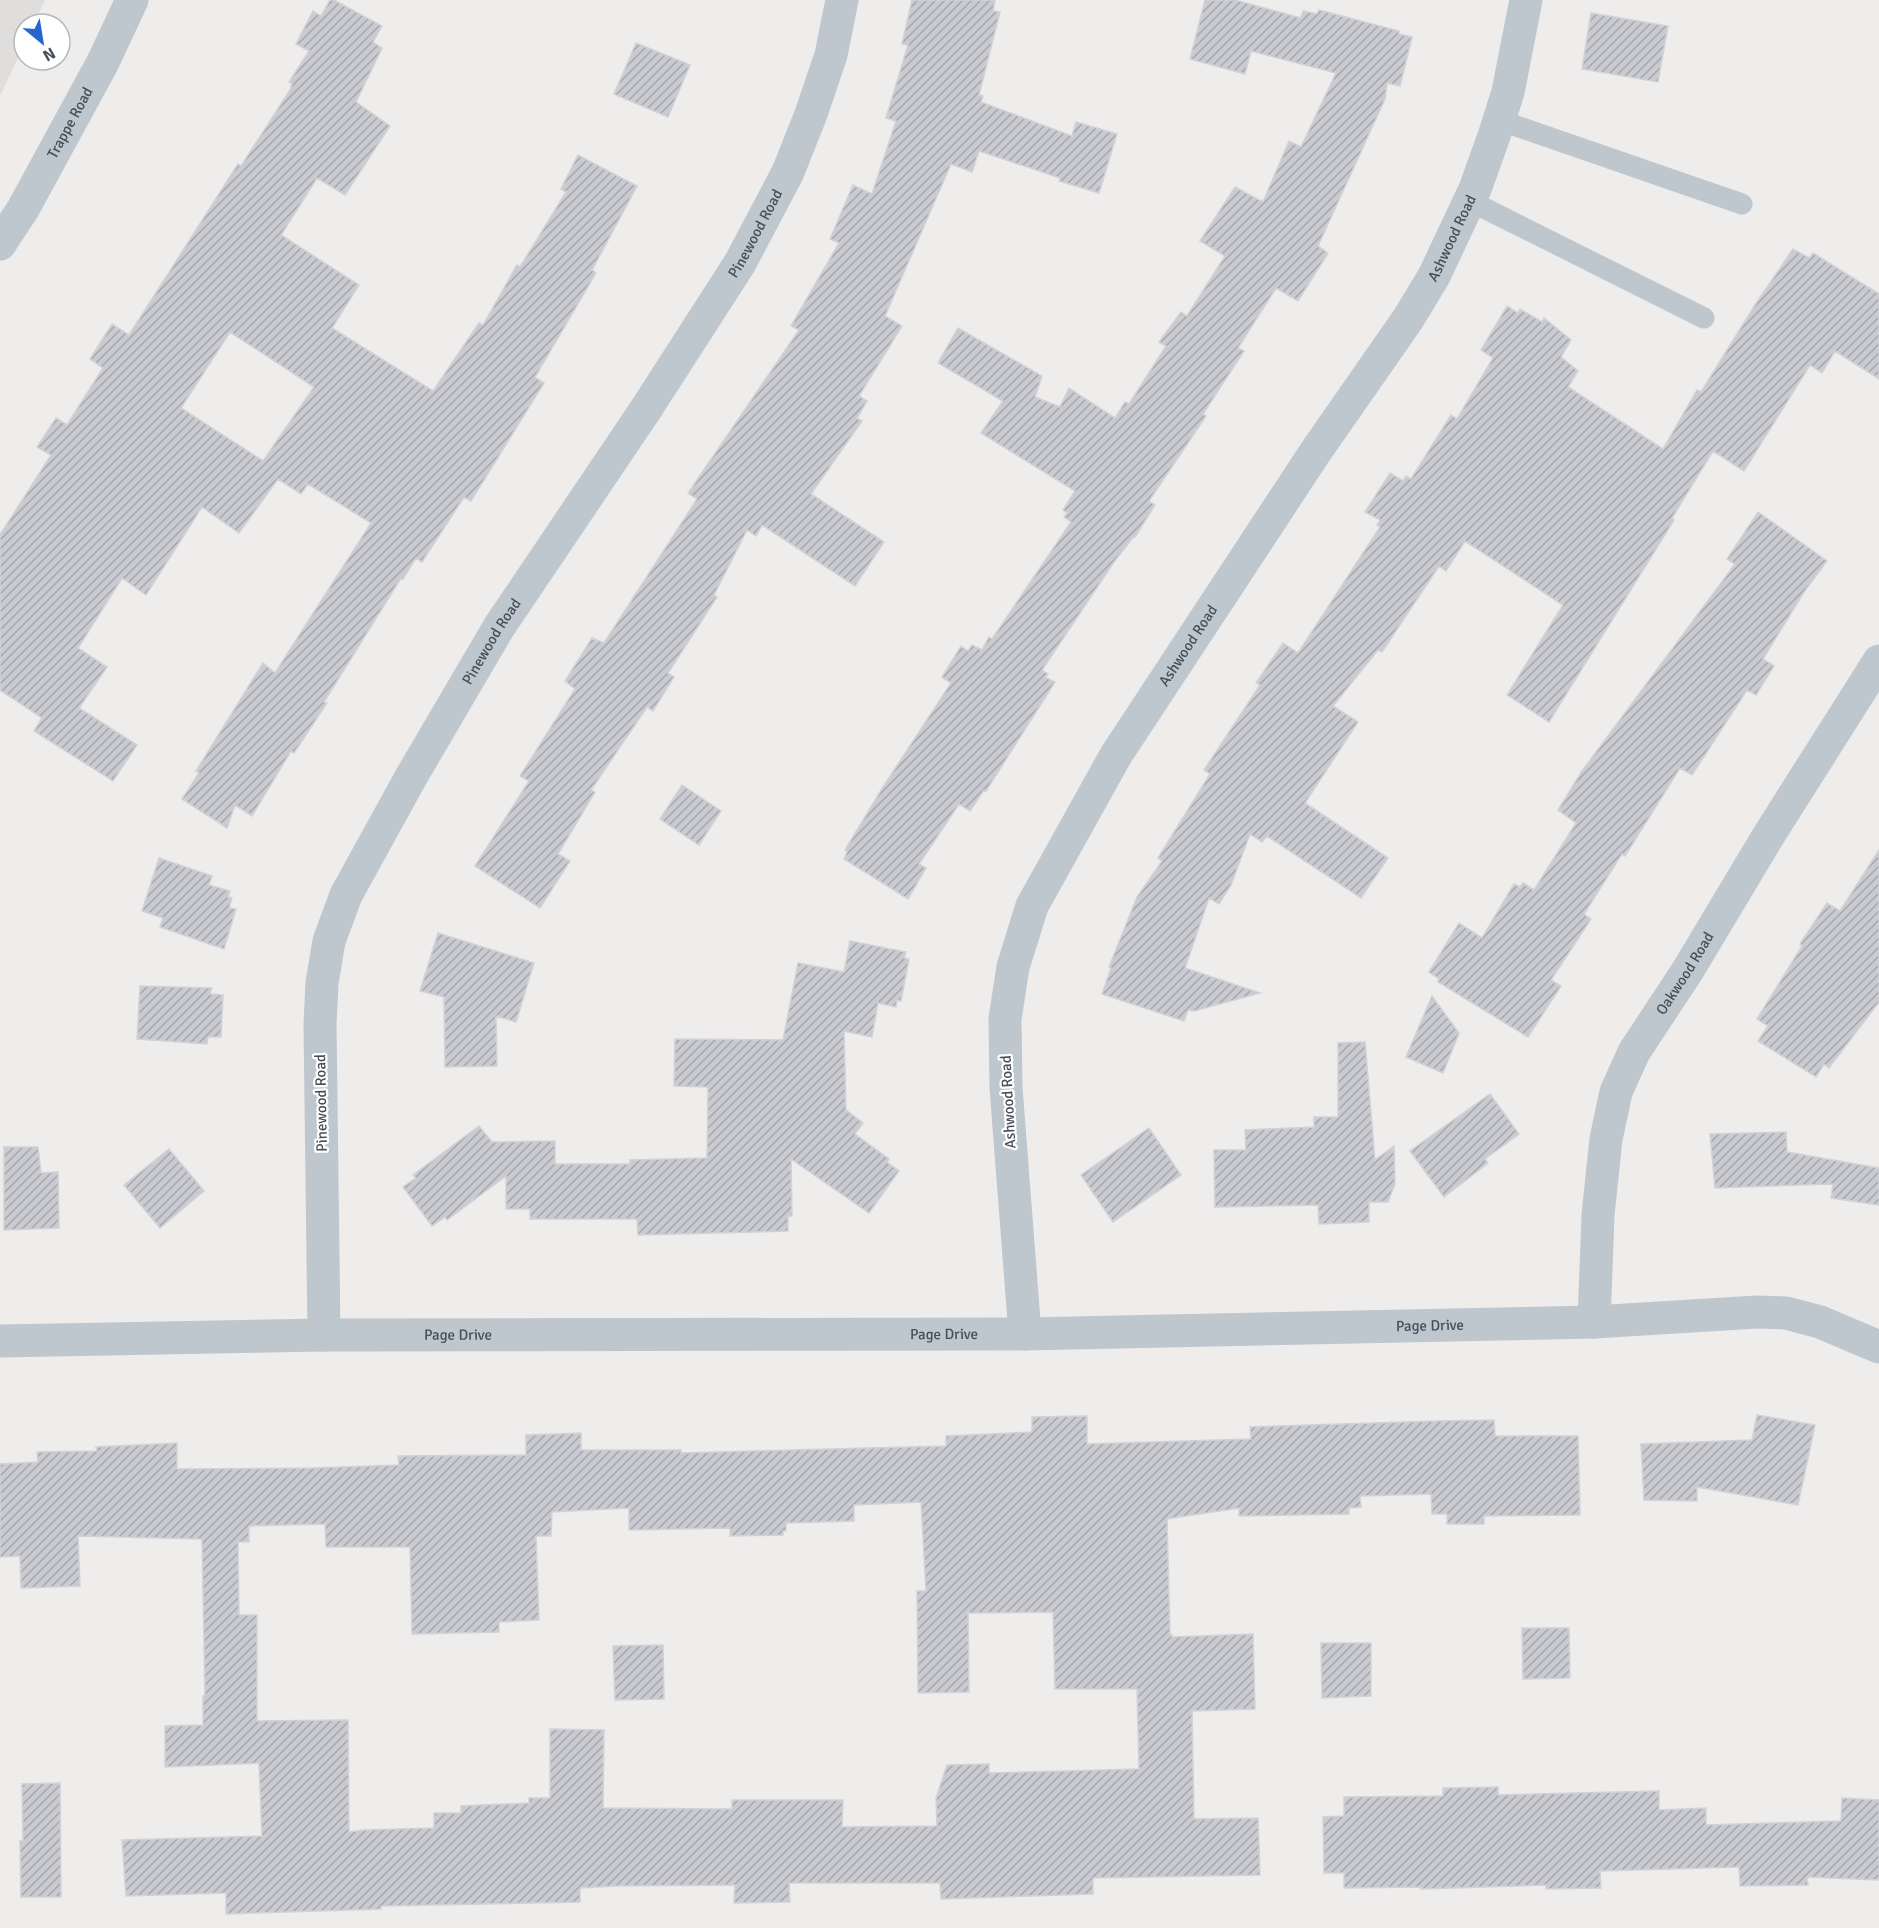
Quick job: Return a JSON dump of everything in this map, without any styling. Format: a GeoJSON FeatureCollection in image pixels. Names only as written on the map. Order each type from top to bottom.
{"type":"FeatureCollection","features":[{"type":"Feature","properties":{"kind":"street","name":"Trappe Road"},"geometry":{"type":"LineString","coordinates":[[0,244],[23,209],[103,62],[132,0]]}},
{"type":"Feature","properties":{"kind":"street","name":"Pinewood Road"},"geometry":{"type":"LineString","coordinates":[[324,1335],[320,1036],[322,982],[329,941],[346,895],[411,777],[499,627],[646,410],[740,263],[788,172],[811,114],[831,55],[842,0]]}},
{"type":"Feature","properties":{"kind":"street","name":"Ashwood Road"},"geometry":{"type":"LineString","coordinates":[[1025,1334],[1006,1088],[1005,1019],[1012,967],[1032,906],[1116,755],[1434,276],[1470,201],[1499,120],[1508,92],[1526,0]]}},
{"type":"Feature","properties":{"kind":"street","name":"Oakwood Road"},"geometry":{"type":"LineString","coordinates":[[1594,1322],[1598,1215],[1606,1139],[1616,1092],[1634,1052],[1688,970],[1767,838],[1879,661]]}},
{"type":"Feature","properties":{"kind":"street","name":"Page Drive"},"geometry":{"type":"LineString","coordinates":[[0,1341],[324,1335],[1025,1334],[1594,1322],[1746,1313],[1786,1313],[1820,1322],[1879,1347]]}},
{"type":"Feature","properties":{"kind":"lane"},"geometry":{"type":"LineString","coordinates":[[1499,120],[1742,204]]}},
{"type":"Feature","properties":{"kind":"lane"},"geometry":{"type":"LineString","coordinates":[[1470,201],[1704,318]]}},
{"type":"Feature","properties":{"kind":"shaded area"},"geometry":{"type":"Polygon","coordinates":[[[0,0],[45,0],[40,12],[12,12],[12,70],[0,96],[0,0]]]}},
{"type":"Feature","properties":{"kind":"building"},"geometry":{"type":"Polygon","coordinates":[[[330,0],[334,0],[382,26],[373,42],[382,48],[356,102],[390,126],[345,195],[317,178],[281,235],[359,285],[332,328],[433,391],[479,323],[483,325],[517,265],[520,267],[566,192],[561,189],[578,155],[637,186],[592,270],[596,273],[535,377],[544,383],[471,501],[464,497],[422,562],[416,558],[403,579],[401,578],[324,702],[327,703],[294,753],[291,751],[252,816],[235,805],[227,828],[182,799],[199,773],[196,771],[263,663],[275,673],[371,523],[308,484],[301,494],[278,479],[239,533],[202,507],[146,595],[122,578],[78,648],[107,667],[79,708],[137,745],[113,781],[34,731],[42,718],[0,690],[0,535],[51,455],[37,447],[56,418],[67,425],[103,368],[90,359],[112,324],[129,335],[238,164],[241,166],[290,90],[292,84],[289,82],[309,51],[296,44],[313,11],[321,16],[330,0]],[[230,332],[181,408],[263,461],[314,387],[230,332]]]}},
{"type":"Feature","properties":{"kind":"building"},"geometry":{"type":"Polygon","coordinates":[[[912,0],[995,0],[993,11],[1000,12],[979,95],[983,96],[981,102],[1072,136],[1076,122],[1117,134],[1099,193],[1059,181],[1060,178],[979,151],[972,172],[951,164],[885,316],[902,326],[859,396],[867,401],[857,418],[862,421],[811,494],[884,542],[855,586],[762,525],[756,536],[747,530],[714,595],[717,597],[668,673],[674,677],[653,711],[647,707],[591,790],[595,792],[558,854],[570,861],[540,908],[475,866],[529,781],[520,776],[575,689],[565,681],[592,638],[604,643],[697,499],[688,493],[799,330],[791,326],[839,243],[830,239],[853,185],[872,194],[896,121],[886,118],[908,45],[902,44],[912,0]]]}},
{"type":"Feature","properties":{"kind":"building"},"geometry":{"type":"Polygon","coordinates":[[[1205,0],[1235,0],[1301,18],[1303,11],[1317,14],[1319,10],[1399,31],[1399,34],[1412,37],[1400,86],[1387,83],[1385,99],[1318,246],[1328,253],[1298,301],[1276,288],[1238,348],[1244,351],[1203,414],[1206,416],[1149,501],[1155,505],[1042,670],[1048,674],[1045,677],[1055,682],[986,791],[984,790],[970,811],[959,804],[919,864],[926,868],[908,899],[844,859],[847,852],[845,850],[951,683],[942,677],[961,646],[968,651],[972,645],[982,650],[989,637],[992,639],[1071,522],[1064,517],[1067,513],[1063,510],[1075,491],[981,433],[1003,401],[938,363],[958,328],[1042,376],[1035,397],[1060,407],[1069,388],[1115,418],[1125,402],[1129,404],[1166,346],[1159,342],[1181,312],[1187,316],[1225,256],[1200,241],[1235,187],[1263,202],[1289,141],[1301,147],[1336,73],[1251,51],[1245,74],[1190,59],[1205,0]]]}},
{"type":"Feature","properties":{"kind":"building"},"geometry":{"type":"Polygon","coordinates":[[[1591,13],[1668,26],[1658,82],[1582,69],[1591,13]]]}},
{"type":"Feature","properties":{"kind":"building"},"geometry":{"type":"Polygon","coordinates":[[[636,43],[690,65],[668,117],[614,94],[636,43]]]}},
{"type":"Feature","properties":{"kind":"building"},"geometry":{"type":"Polygon","coordinates":[[[1793,249],[1809,258],[1813,253],[1879,294],[1879,379],[1835,351],[1822,373],[1810,365],[1744,471],[1713,451],[1672,518],[1674,520],[1549,722],[1507,695],[1563,605],[1465,541],[1446,571],[1439,566],[1382,652],[1378,650],[1333,706],[1358,722],[1305,803],[1388,858],[1361,898],[1267,836],[1262,842],[1250,834],[1231,885],[1219,904],[1209,898],[1185,968],[1260,993],[1194,1011],[1188,1010],[1184,1021],[1102,994],[1111,968],[1109,967],[1137,897],[1162,861],[1158,858],[1210,774],[1204,770],[1260,685],[1256,683],[1283,643],[1298,653],[1380,527],[1377,525],[1380,520],[1365,512],[1390,473],[1403,481],[1406,476],[1411,479],[1451,415],[1457,419],[1493,358],[1481,350],[1507,306],[1518,313],[1520,309],[1542,322],[1544,318],[1571,340],[1561,357],[1578,371],[1568,387],[1663,449],[1697,390],[1701,392],[1793,249]]]}},
{"type":"Feature","properties":{"kind":"building"},"geometry":{"type":"Polygon","coordinates":[[[1758,512],[1827,561],[1804,592],[1763,659],[1774,666],[1756,695],[1747,690],[1692,775],[1680,768],[1625,856],[1622,854],[1584,914],[1591,919],[1551,980],[1561,986],[1528,1037],[1438,982],[1439,979],[1429,972],[1459,923],[1482,938],[1514,884],[1520,887],[1523,883],[1534,890],[1576,823],[1558,810],[1582,771],[1735,564],[1727,559],[1758,512]]]}},
{"type":"Feature","properties":{"kind":"building"},"geometry":{"type":"Polygon","coordinates":[[[682,785],[721,811],[699,845],[660,819],[682,785]]]}},
{"type":"Feature","properties":{"kind":"building"},"geometry":{"type":"Polygon","coordinates":[[[1879,850],[1879,1002],[1829,1068],[1824,1064],[1816,1077],[1758,1041],[1768,1026],[1757,1019],[1802,946],[1800,944],[1827,903],[1840,911],[1879,850]]]}},
{"type":"Feature","properties":{"kind":"building"},"geometry":{"type":"Polygon","coordinates":[[[159,858],[212,876],[209,885],[230,891],[228,897],[232,898],[229,908],[236,909],[224,949],[160,927],[163,918],[142,911],[159,858]]]}},
{"type":"Feature","properties":{"kind":"building"},"geometry":{"type":"Polygon","coordinates":[[[438,933],[534,963],[516,1022],[496,1016],[497,1066],[445,1067],[444,997],[420,991],[438,933]]]}},
{"type":"Feature","properties":{"kind":"building"},"geometry":{"type":"Polygon","coordinates":[[[850,941],[906,952],[904,958],[909,959],[901,1001],[897,1000],[896,1007],[878,1003],[872,1037],[844,1031],[846,1110],[863,1123],[855,1134],[889,1159],[887,1162],[899,1171],[869,1213],[791,1159],[792,1216],[788,1216],[788,1231],[638,1235],[637,1219],[530,1219],[530,1209],[506,1209],[506,1176],[447,1220],[445,1217],[432,1226],[403,1187],[416,1178],[413,1175],[479,1126],[492,1142],[555,1141],[555,1164],[630,1164],[630,1160],[707,1158],[708,1087],[674,1086],[675,1039],[783,1040],[798,963],[844,972],[850,941]]]}},
{"type":"Feature","properties":{"kind":"building"},"geometry":{"type":"Polygon","coordinates":[[[140,986],[212,988],[210,994],[223,995],[221,1037],[208,1037],[207,1044],[137,1039],[140,986]]]}},
{"type":"Feature","properties":{"kind":"building"},"geometry":{"type":"Polygon","coordinates":[[[1432,996],[1459,1033],[1443,1073],[1406,1057],[1432,996]]]}},
{"type":"Feature","properties":{"kind":"building"},"geometry":{"type":"Polygon","coordinates":[[[1365,1042],[1375,1160],[1394,1146],[1395,1184],[1388,1202],[1369,1202],[1369,1222],[1319,1224],[1318,1205],[1215,1207],[1214,1150],[1246,1150],[1245,1130],[1314,1127],[1314,1117],[1338,1117],[1338,1043],[1365,1042]]]}},
{"type":"Feature","properties":{"kind":"building"},"geometry":{"type":"Polygon","coordinates":[[[1490,1094],[1519,1134],[1485,1159],[1488,1163],[1444,1197],[1410,1151],[1490,1094]]]}},
{"type":"Feature","properties":{"kind":"building"},"geometry":{"type":"Polygon","coordinates":[[[1149,1128],[1181,1175],[1113,1222],[1081,1175],[1149,1128]]]}},
{"type":"Feature","properties":{"kind":"building"},"geometry":{"type":"Polygon","coordinates":[[[1786,1132],[1787,1152],[1879,1168],[1879,1205],[1831,1198],[1833,1184],[1715,1188],[1710,1134],[1786,1132]]]}},
{"type":"Feature","properties":{"kind":"building"},"geometry":{"type":"Polygon","coordinates":[[[4,1147],[38,1147],[41,1173],[58,1172],[59,1228],[4,1230],[4,1147]]]}},
{"type":"Feature","properties":{"kind":"building"},"geometry":{"type":"Polygon","coordinates":[[[169,1149],[204,1191],[160,1228],[124,1185],[169,1149]]]}},
{"type":"Feature","properties":{"kind":"building"},"geometry":{"type":"Polygon","coordinates":[[[1757,1415],[1815,1425],[1798,1505],[1697,1487],[1697,1501],[1644,1500],[1641,1444],[1752,1440],[1757,1415]]]}},
{"type":"Feature","properties":{"kind":"building"},"geometry":{"type":"Polygon","coordinates":[[[1087,1416],[1087,1444],[1251,1439],[1250,1427],[1494,1420],[1495,1436],[1578,1436],[1580,1515],[1484,1516],[1484,1524],[1447,1524],[1447,1514],[1432,1514],[1431,1494],[1360,1496],[1361,1507],[1349,1508],[1349,1514],[1239,1516],[1239,1508],[1167,1519],[1170,1635],[1172,1637],[1253,1634],[1255,1709],[1192,1711],[1194,1819],[1258,1818],[1260,1875],[1093,1878],[1093,1894],[941,1899],[940,1883],[789,1883],[790,1902],[734,1903],[735,1885],[616,1886],[580,1888],[580,1902],[381,1906],[381,1909],[226,1914],[226,1893],[126,1896],[122,1840],[262,1836],[259,1763],[165,1767],[165,1726],[203,1725],[203,1696],[205,1696],[202,1539],[78,1536],[80,1586],[21,1588],[20,1556],[0,1557],[0,1464],[38,1462],[37,1452],[97,1451],[96,1447],[177,1443],[177,1469],[399,1465],[398,1456],[526,1455],[526,1435],[581,1433],[581,1450],[681,1450],[681,1453],[946,1446],[946,1436],[1032,1432],[1032,1417],[1087,1416]],[[921,1502],[854,1505],[854,1521],[786,1523],[786,1531],[783,1531],[783,1535],[730,1536],[730,1528],[629,1530],[629,1508],[552,1512],[551,1536],[536,1536],[539,1620],[499,1622],[499,1632],[412,1634],[410,1547],[326,1547],[325,1524],[249,1526],[249,1542],[238,1542],[239,1615],[257,1615],[257,1721],[348,1720],[349,1832],[434,1828],[434,1813],[461,1813],[461,1806],[529,1803],[529,1798],[550,1798],[550,1729],[604,1730],[603,1808],[732,1809],[732,1800],[843,1800],[842,1827],[937,1826],[936,1798],[947,1765],[989,1764],[989,1773],[1139,1769],[1137,1689],[1055,1689],[1053,1612],[968,1613],[969,1692],[918,1693],[917,1591],[926,1591],[921,1502]]]}},
{"type":"Feature","properties":{"kind":"building"},"geometry":{"type":"Polygon","coordinates":[[[1522,1628],[1569,1628],[1570,1678],[1523,1679],[1522,1628]]]}},
{"type":"Feature","properties":{"kind":"building"},"geometry":{"type":"Polygon","coordinates":[[[1321,1643],[1371,1643],[1371,1696],[1322,1698],[1321,1643]]]}},
{"type":"Feature","properties":{"kind":"building"},"geometry":{"type":"Polygon","coordinates":[[[663,1645],[664,1699],[615,1700],[613,1646],[663,1645]]]}},
{"type":"Feature","properties":{"kind":"building"},"geometry":{"type":"Polygon","coordinates":[[[60,1783],[61,1897],[21,1897],[22,1784],[60,1783]]]}},
{"type":"Feature","properties":{"kind":"building"},"geometry":{"type":"Polygon","coordinates":[[[1498,1787],[1498,1795],[1659,1791],[1659,1810],[1706,1808],[1706,1825],[1841,1821],[1842,1798],[1879,1800],[1879,1880],[1807,1877],[1808,1885],[1740,1886],[1739,1867],[1600,1871],[1601,1888],[1546,1889],[1546,1885],[1421,1889],[1421,1887],[1344,1888],[1344,1873],[1324,1873],[1323,1817],[1344,1816],[1344,1797],[1443,1796],[1443,1788],[1498,1787]]]}}]}
